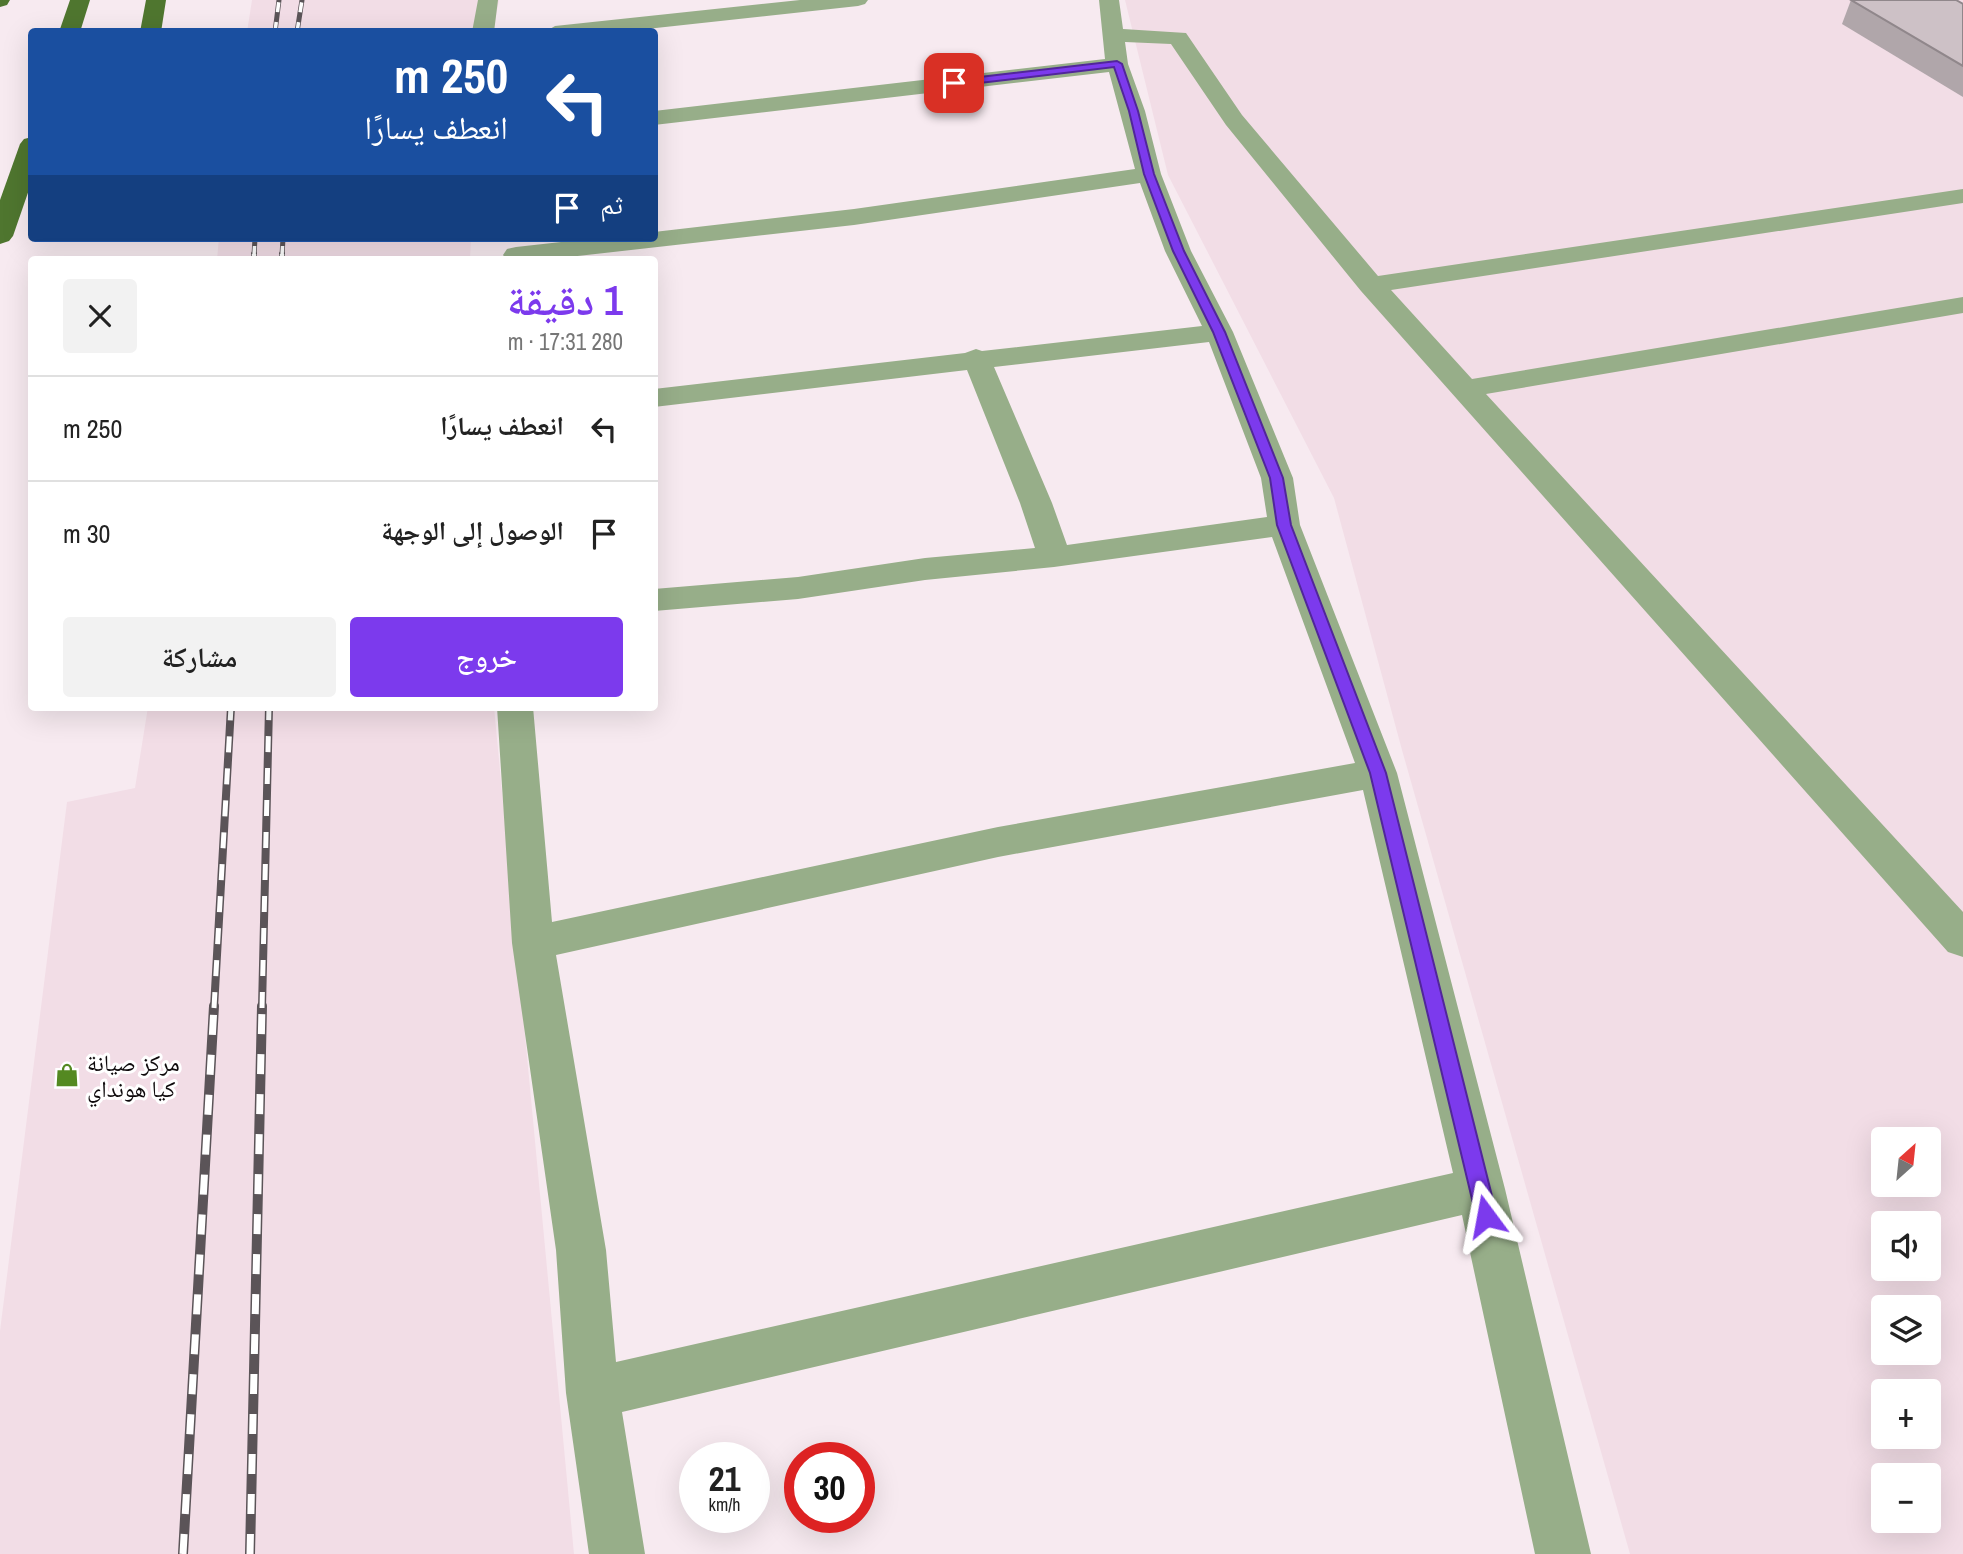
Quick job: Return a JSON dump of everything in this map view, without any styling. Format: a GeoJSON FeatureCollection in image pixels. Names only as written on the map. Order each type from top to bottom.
{"type":"FeatureCollection","features":[{"type":"Feature","properties":{"kind":"main road"},"geometry":{"type":"LineString","coordinates":[[70,28],[80,0]]}},
{"type":"Feature","properties":{"kind":"main road"},"geometry":{"type":"LineString","coordinates":[[151,28],[156,0]]}},
{"type":"Feature","properties":{"kind":"main road"},"geometry":{"type":"LineString","coordinates":[[2,229],[28,155]]}},
{"type":"Feature","properties":{"kind":"main road"},"geometry":{"type":"LineString","coordinates":[[2,229],[28,209]]}},
{"type":"Feature","properties":{"kind":"street"},"geometry":{"type":"LineString","coordinates":[[484,28],[488,0]]}},
{"type":"Feature","properties":{"kind":"street"},"geometry":{"type":"LineString","coordinates":[[593,28],[858,0]]}},
{"type":"Feature","properties":{"kind":"street"},"geometry":{"type":"LineString","coordinates":[[1114,33],[1149,174],[1178,251],[1219,332],[1276,478],[1284,525],[1378,773],[1481,1189],[1563,1554]]}},
{"type":"Feature","properties":{"kind":"street"},"geometry":{"type":"LineString","coordinates":[[658,117],[1114,33],[1178,38],[1234,120],[1371,285],[1963,940]]}},
{"type":"Feature","properties":{"kind":"street"},"geometry":{"type":"LineString","coordinates":[[658,239],[854,218],[1149,174]]}},
{"type":"Feature","properties":{"kind":"street"},"geometry":{"type":"LineString","coordinates":[[1371,285],[1963,196]]}},
{"type":"Feature","properties":{"kind":"street"},"geometry":{"type":"LineString","coordinates":[[516,255],[635,242]]}},
{"type":"Feature","properties":{"kind":"street"},"geometry":{"type":"LineString","coordinates":[[1465,389],[1963,305]]}},
{"type":"Feature","properties":{"kind":"street"},"geometry":{"type":"LineString","coordinates":[[658,398],[1219,332]]}},
{"type":"Feature","properties":{"kind":"street"},"geometry":{"type":"LineString","coordinates":[[976,359],[1036,503],[1054,557]]}},
{"type":"Feature","properties":{"kind":"street"},"geometry":{"type":"LineString","coordinates":[[658,600],[798,588],[925,569],[1054,557],[1284,525]]}},
{"type":"Feature","properties":{"kind":"street"},"geometry":{"type":"LineString","coordinates":[[515,711],[533,943],[560,1129],[582,1250],[592,1393],[617,1554]]}},
{"type":"Feature","properties":{"kind":"street"},"geometry":{"type":"LineString","coordinates":[[533,943],[998,842],[1378,773]]}},
{"type":"Feature","properties":{"kind":"street"},"geometry":{"type":"LineString","coordinates":[[592,1393],[1100,1278],[1310,1226],[1481,1189]]}},
{"type":"Feature","properties":{"kind":"shaded area"},"geometry":{"type":"Polygon","coordinates":[[[252,0],[499,0],[494,28],[248,28],[252,0]]]}},
{"type":"Feature","properties":{"kind":"shaded area"},"geometry":{"type":"Polygon","coordinates":[[[1125,0],[1963,0],[1963,1554],[1630,1554],[1402,750],[1334,498],[1168,175],[1125,0]]]}},
{"type":"Feature","properties":{"kind":"shaded area"},"geometry":{"type":"Polygon","coordinates":[[[219,242],[471,242],[470,256],[217,256],[219,242]]]}},
{"type":"Feature","properties":{"kind":"shaded area"},"geometry":{"type":"Polygon","coordinates":[[[147,711],[494,711],[574,1554],[0,1554],[0,1331],[67,802],[135,788],[147,711]]]}},
{"type":"Feature","properties":{"kind":"building"},"geometry":{"type":"Polygon","coordinates":[[[1851,0],[1956,0],[1963,4],[1963,66],[1851,0]]]}},
{"type":"Feature","properties":{"kind":"railway"},"geometry":{"type":"LineString","coordinates":[[276,28],[279,0]]}},
{"type":"Feature","properties":{"kind":"railway"},"geometry":{"type":"LineString","coordinates":[[298,28],[302,0]]}},
{"type":"Feature","properties":{"kind":"railway"},"geometry":{"type":"LineString","coordinates":[[254,256],[255,242]]}},
{"type":"Feature","properties":{"kind":"railway"},"geometry":{"type":"LineString","coordinates":[[282,256],[283,242]]}},
{"type":"Feature","properties":{"kind":"railway"},"geometry":{"type":"LineString","coordinates":[[214,1008],[231,711]]}},
{"type":"Feature","properties":{"kind":"railway"},"geometry":{"type":"LineString","coordinates":[[262,1008],[269,711]]}},
{"type":"Feature","properties":{"kind":"railway"},"geometry":{"type":"LineString","coordinates":[[183,1554],[214,1006]]}},
{"type":"Feature","properties":{"kind":"railway"},"geometry":{"type":"LineString","coordinates":[[250,1554],[262,1006]]}},
{"type":"Feature","properties":{"kind":"place","name":"مركز صيانة كيا هونداي"},"geometry":{"type":"Point","coordinates":[67,1075]}},
{"type":"Feature","properties":{"kind":"route"},"geometry":{"type":"LineString","coordinates":[[954,83],[1117,64],[1133,111],[1149,174],[1178,251],[1219,332],[1276,478],[1284,525],[1378,773],[1486,1216]]}}]}
